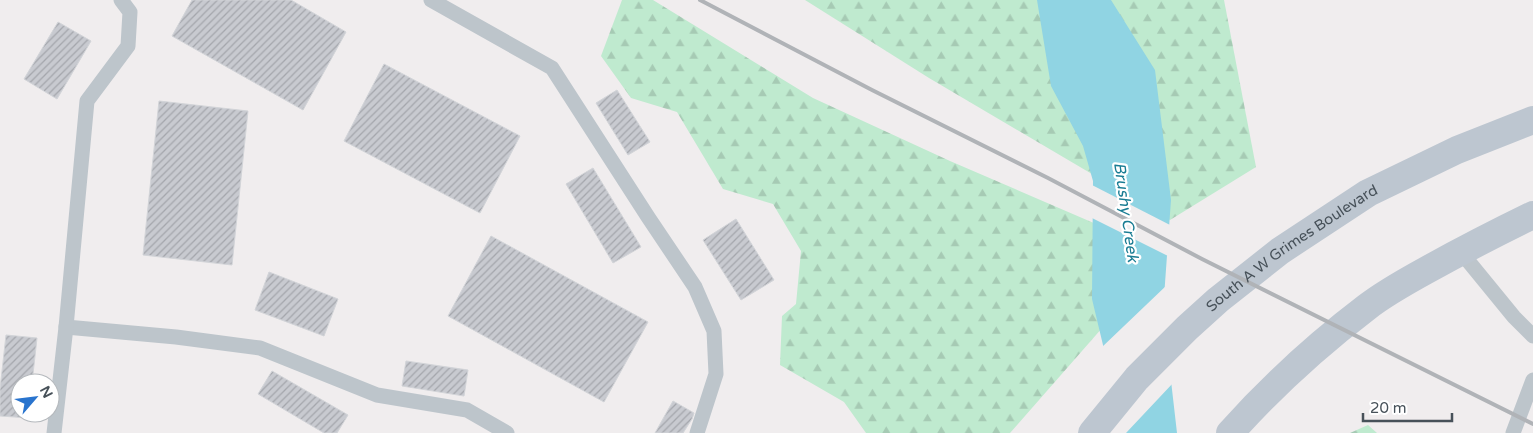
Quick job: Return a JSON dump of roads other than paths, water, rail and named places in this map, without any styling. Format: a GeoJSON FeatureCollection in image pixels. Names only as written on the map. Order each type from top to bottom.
{"type":"FeatureCollection","features":[{"type":"Feature","properties":{"kind":"main road","name":"South A W Grimes Boulevard"},"geometry":{"type":"LineString","coordinates":[[1092,433],[1137,378],[1187,328],[1218,300],[1280,251],[1368,193],[1457,150],[1533,120]]}},
{"type":"Feature","properties":{"kind":"main road"},"geometry":{"type":"LineString","coordinates":[[1230,433],[1285,376],[1318,346],[1395,288],[1460,251],[1533,215]]}},
{"type":"Feature","properties":{"kind":"lane"},"geometry":{"type":"LineString","coordinates":[[54,433],[88,101],[128,46],[130,12],[121,0]]}},
{"type":"Feature","properties":{"kind":"lane"},"geometry":{"type":"LineString","coordinates":[[431,0],[552,68],[648,218],[695,287],[714,331],[716,374],[698,433]]}},
{"type":"Feature","properties":{"kind":"lane"},"geometry":{"type":"LineString","coordinates":[[1460,251],[1514,317],[1533,336]]}},
{"type":"Feature","properties":{"kind":"lane"},"geometry":{"type":"LineString","coordinates":[[66,327],[176,336],[260,348],[377,395],[468,410],[507,433]]}},
{"type":"Feature","properties":{"kind":"lane"},"geometry":{"type":"LineString","coordinates":[[1513,433],[1533,380]]}},
{"type":"Feature","properties":{"kind":"water","name":"Brushy Creek"},"geometry":{"type":"Polygon","coordinates":[[[1037,0],[1111,0],[1155,70],[1171,200],[1163,311],[1177,433],[1124,433],[1092,299],[1093,181],[1083,146],[1051,86],[1037,0]]]}},
{"type":"Feature","properties":{"kind":"railway"},"geometry":{"type":"LineString","coordinates":[[700,0],[1202,259],[1533,424]]}}]}
